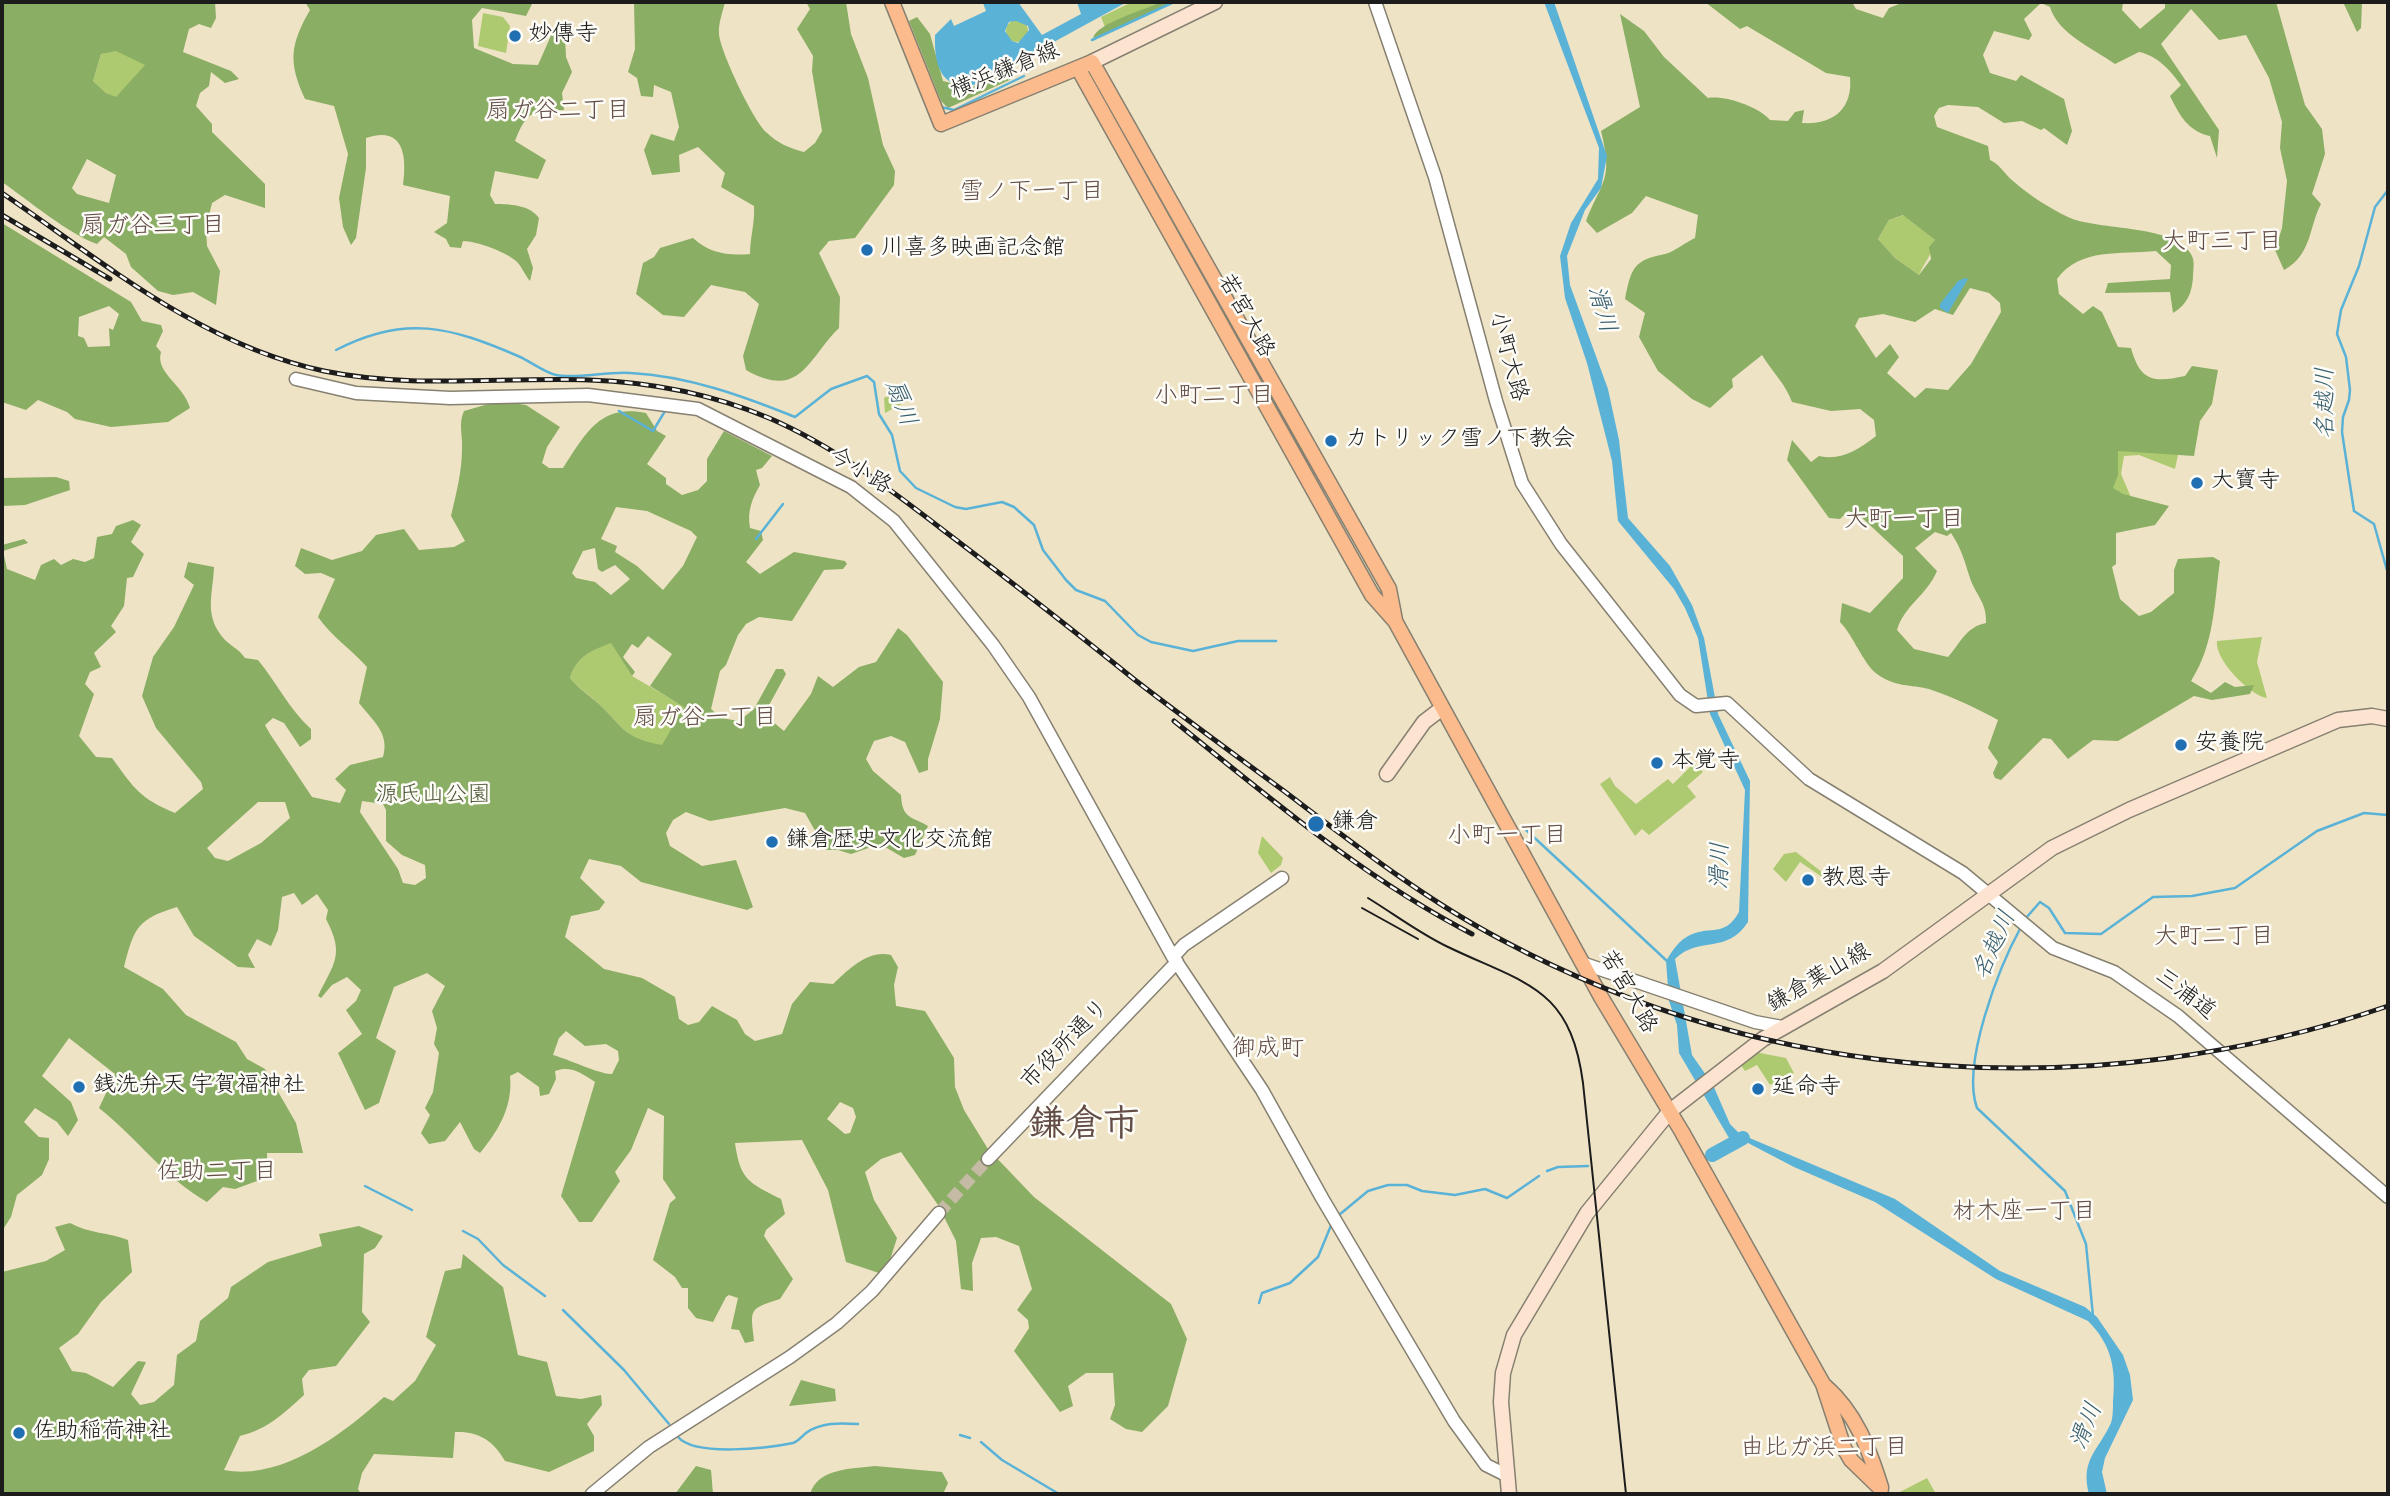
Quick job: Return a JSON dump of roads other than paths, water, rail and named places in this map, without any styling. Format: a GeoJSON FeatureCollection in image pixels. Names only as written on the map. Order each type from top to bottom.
{"type":"FeatureCollection","features":[{"type":"Feature","properties":{"kind":"main road","name":"横浜鎌倉線"},"geometry":{"type":"LineString","coordinates":[[892,2],[941,124],[1092,62]]}},
{"type":"Feature","properties":{"kind":"main road"},"geometry":{"type":"LineString","coordinates":[[1092,62],[1215,2]]}},
{"type":"Feature","properties":{"kind":"main road","name":"若宮大路"},"geometry":{"type":"LineString","coordinates":[[1092,62],[1390,592],[1395,621]]}},
{"type":"Feature","properties":{"kind":"main road","name":"若宮大路"},"geometry":{"type":"LineString","coordinates":[[1078,68],[1377,600],[1395,621],[1582,963],[1670,1111],[1823,1384],[1844,1448],[1851,1460],[1883,1491]]}},
{"type":"Feature","properties":{"kind":"main road"},"geometry":{"type":"LineString","coordinates":[[1377,600],[1384,600],[1390,592]]}},
{"type":"Feature","properties":{"kind":"main road"},"geometry":{"type":"LineString","coordinates":[[1387,774],[1424,722],[1441,709]]}},
{"type":"Feature","properties":{"kind":"main road","name":"鎌倉葉山線"},"geometry":{"type":"LineString","coordinates":[[1509,1494],[1501,1387],[1508,1350],[1514,1335],[1587,1213],[1670,1111],[1782,1027],[1883,971],[2052,848],[2129,810],[2338,720],[2372,716],[2388,719]]}},
{"type":"Feature","properties":{"kind":"main road","name":"若宮大路"},"geometry":{"type":"LineString","coordinates":[[1823,1384],[1844,1406],[1867,1443],[1883,1491]]}},
{"type":"Feature","properties":{"kind":"street","name":"小町大路"},"geometry":{"type":"LineString","coordinates":[[1375,2],[1435,177],[1496,401],[1522,483],[1557,538],[1617,618],[1680,695],[1696,706],[1727,703],[1809,779],[1938,856],[1988,895]]}},
{"type":"Feature","properties":{"kind":"street","name":"今小路"},"geometry":{"type":"LineString","coordinates":[[296,379],[356,393],[450,398],[588,395],[698,409],[852,487],[894,521],[1014,674],[1107,834],[1175,960],[1262,1090],[1331,1213],[1474,1452],[1486,1465],[1506,1475]]}},
{"type":"Feature","properties":{"kind":"street","name":"市役所通り"},"geometry":{"type":"LineString","coordinates":[[988,1159],[1175,960],[1184,946],[1282,878]]}},
{"type":"Feature","properties":{"kind":"street","name":"三浦道"},"geometry":{"type":"LineString","coordinates":[[1988,895],[2024,926],[2068,956],[2114,972],[2148,994],[2221,1051],[2262,1090],[2388,1197]]}},
{"type":"Feature","properties":{"kind":"street"},"geometry":{"type":"LineString","coordinates":[[1582,963],[1755,1022],[1782,1027]]}},
{"type":"Feature","properties":{"kind":"street"},"geometry":{"type":"LineString","coordinates":[[592,1494],[649,1447],[790,1357],[837,1323],[872,1290],[939,1213]]}},
{"type":"Feature","properties":{"kind":"water"},"geometry":{"type":"Polygon","coordinates":[[[1018,2],[1042,35],[1081,14],[1077,2],[1127,2],[977,84],[955,84],[942,74],[938,66],[935,35],[951,19],[954,26],[986,11],[983,3],[1018,2]],[[1016,21],[1009,22],[1005,31],[1012,41],[1018,43],[1029,30],[1028,26],[1016,21]]]}},
{"type":"Feature","properties":{"kind":"water"},"geometry":{"type":"Polygon","coordinates":[[[1544,2],[1554,2],[1607,156],[1601,188],[1585,210],[1567,256],[1570,285],[1608,389],[1619,440],[1628,518],[1670,566],[1692,605],[1704,638],[1718,714],[1750,781],[1748,922],[1731,938],[1694,948],[1675,959],[1692,1055],[1713,1085],[1730,1124],[1740,1134],[1895,1199],[2000,1271],[2085,1307],[2097,1317],[2123,1355],[2130,1375],[2133,1400],[2105,1458],[2102,1472],[2107,1494],[2089,1494],[2087,1472],[2092,1456],[2112,1421],[2113,1368],[2107,1348],[2088,1321],[1996,1279],[1875,1202],[1794,1167],[1748,1143],[1729,1138],[1679,1053],[1677,1025],[1669,1001],[1666,961],[1686,937],[1723,928],[1739,912],[1745,790],[1710,714],[1698,638],[1685,608],[1674,589],[1618,521],[1612,461],[1587,363],[1565,298],[1560,256],[1571,223],[1598,179],[1599,148],[1544,2]]]}},
{"type":"Feature","properties":{"kind":"water"},"geometry":{"type":"Polygon","coordinates":[[[1968,279],[1948,313],[1940,308],[1940,304],[1958,281],[1968,279]]]}},
{"type":"Feature","properties":{"kind":"waterway"},"geometry":{"type":"LineString","coordinates":[[1092,40],[1174,2]]}},
{"type":"Feature","properties":{"kind":"waterway"},"geometry":{"type":"LineString","coordinates":[[941,107],[954,110],[1024,76]]}},
{"type":"Feature","properties":{"kind":"waterway","name":"名越川"},"geometry":{"type":"LineString","coordinates":[[2388,190],[2375,207],[2359,266],[2341,310],[2337,334],[2346,357],[2350,390],[2342,432],[2354,511],[2374,524],[2388,574]]}},
{"type":"Feature","properties":{"kind":"waterway","name":"扇川"},"geometry":{"type":"LineString","coordinates":[[336,350],[361,339],[406,328],[449,332],[494,346],[556,375],[622,373],[673,378],[735,395],[795,417],[831,389],[867,376],[874,382],[879,414],[892,435],[900,471],[916,488],[955,507],[966,509],[1002,502],[1014,507],[1034,525],[1043,550],[1066,580],[1076,590],[1105,601],[1138,635],[1151,642],[1193,651],[1238,641],[1276,641]]}},
{"type":"Feature","properties":{"kind":"waterway"},"geometry":{"type":"LineString","coordinates":[[619,411],[653,431],[665,411]]}},
{"type":"Feature","properties":{"kind":"waterway"},"geometry":{"type":"LineString","coordinates":[[756,539],[783,504]]}},
{"type":"Feature","properties":{"kind":"waterway","name":"名越川"},"geometry":{"type":"LineString","coordinates":[[2026,918],[2040,902],[2049,908],[2065,933],[2101,934],[2153,897],[2192,896],[2235,888],[2317,831],[2364,813],[2388,815]]}},
{"type":"Feature","properties":{"kind":"waterway"},"geometry":{"type":"LineString","coordinates":[[1524,828],[1667,961]]}},
{"type":"Feature","properties":{"kind":"waterway","name":"名越川"},"geometry":{"type":"LineString","coordinates":[[2021,927],[1993,990],[1985,1016],[1978,1042],[1973,1089],[1977,1108],[2065,1191],[2086,1244],[2093,1316]]}},
{"type":"Feature","properties":{"kind":"waterway"},"geometry":{"type":"LineString","coordinates":[[1712,1155],[1743,1138]]}},
{"type":"Feature","properties":{"kind":"waterway"},"geometry":{"type":"LineString","coordinates":[[1547,1171],[1558,1167],[1588,1166]]}},
{"type":"Feature","properties":{"kind":"waterway"},"geometry":{"type":"LineString","coordinates":[[1339,1215],[1368,1191],[1388,1185],[1407,1185],[1422,1191],[1455,1195],[1485,1189],[1507,1198],[1539,1176]]}},
{"type":"Feature","properties":{"kind":"waterway"},"geometry":{"type":"LineString","coordinates":[[365,1186],[412,1210]]}},
{"type":"Feature","properties":{"kind":"waterway"},"geometry":{"type":"LineString","coordinates":[[1259,1303],[1262,1293],[1290,1283],[1318,1257],[1332,1223]]}},
{"type":"Feature","properties":{"kind":"waterway"},"geometry":{"type":"LineString","coordinates":[[463,1231],[478,1239],[503,1265],[545,1296]]}},
{"type":"Feature","properties":{"kind":"waterway"},"geometry":{"type":"LineString","coordinates":[[563,1310],[624,1370],[669,1424]]}},
{"type":"Feature","properties":{"kind":"waterway"},"geometry":{"type":"LineString","coordinates":[[57,1438],[63,1428],[58,1423]]}},
{"type":"Feature","properties":{"kind":"waterway"},"geometry":{"type":"LineString","coordinates":[[678,1437],[700,1447],[751,1449],[793,1443],[812,1429],[824,1425],[858,1424]]}},
{"type":"Feature","properties":{"kind":"waterway"},"geometry":{"type":"LineString","coordinates":[[960,1435],[970,1438]]}},
{"type":"Feature","properties":{"kind":"waterway"},"geometry":{"type":"LineString","coordinates":[[981,1442],[1002,1460],[1059,1494]]}},
{"type":"Feature","properties":{"kind":"tunnel"},"geometry":{"type":"LineString","coordinates":[[939,1213],[988,1159]]}},
{"type":"Feature","properties":{"kind":"tram line"},"geometry":{"type":"LineString","coordinates":[[1368,898],[1436,941],[1520,980],[1539,992],[1555,1007],[1567,1026],[1577,1051],[1583,1083],[1626,1494]]}},
{"type":"Feature","properties":{"kind":"tram line"},"geometry":{"type":"LineString","coordinates":[[1362,908],[1418,939]]}},
{"type":"Feature","properties":{"kind":"railway"},"geometry":{"type":"LineString","coordinates":[[2,193],[155,298],[236,342],[279,359],[324,371],[390,380],[556,379],[635,383],[725,402],[793,429],[839,455],[905,501],[1135,680],[1417,889],[1502,940],[1607,989],[1715,1026],[1826,1051],[1938,1065],[2052,1068],[2165,1058],[2278,1038],[2388,1006]]}},
{"type":"Feature","properties":{"kind":"railway"},"geometry":{"type":"LineString","coordinates":[[2,215],[110,279]]}},
{"type":"Feature","properties":{"kind":"railway"},"geometry":{"type":"LineString","coordinates":[[1174,721],[1355,862],[1393,888],[1472,934]]}},
{"type":"Feature","properties":{"kind":"place","name":"妙傳寺"},"geometry":{"type":"Point","coordinates":[515,36]}},
{"type":"Feature","properties":{"kind":"place","name":"川喜多映画記念館"},"geometry":{"type":"Point","coordinates":[867,250]}},
{"type":"Feature","properties":{"kind":"place","name":"カトリック雪ノ下教会"},"geometry":{"type":"Point","coordinates":[1331,441]}},
{"type":"Feature","properties":{"kind":"place","name":"大寶寺"},"geometry":{"type":"Point","coordinates":[2197,483]}},
{"type":"Feature","properties":{"kind":"place","name":"安養院"},"geometry":{"type":"Point","coordinates":[2181,745]}},
{"type":"Feature","properties":{"kind":"place","name":"本覚寺"},"geometry":{"type":"Point","coordinates":[1657,763]}},
{"type":"Feature","properties":{"kind":"place","name":"鎌倉"},"geometry":{"type":"Point","coordinates":[1316,824]}},
{"type":"Feature","properties":{"kind":"place","name":"鎌倉歴史文化交流館"},"geometry":{"type":"Point","coordinates":[772,842]}},
{"type":"Feature","properties":{"kind":"place","name":"教恩寺"},"geometry":{"type":"Point","coordinates":[1808,880]}},
{"type":"Feature","properties":{"kind":"place","name":"銭洗弁天 宇賀福神社"},"geometry":{"type":"Point","coordinates":[79,1087]}},
{"type":"Feature","properties":{"kind":"place","name":"延命寺"},"geometry":{"type":"Point","coordinates":[1758,1089]}},
{"type":"Feature","properties":{"kind":"place","name":"佐助稲荷神社"},"geometry":{"type":"Point","coordinates":[19,1433]}},
{"type":"Feature","properties":{"kind":"district","name":"扇ガ谷二丁目"},"geometry":{"type":"Point","coordinates":[558,113]}},
{"type":"Feature","properties":{"kind":"district","name":"雪ノ下一丁目"},"geometry":{"type":"Point","coordinates":[1032,194]}},
{"type":"Feature","properties":{"kind":"district","name":"扇ガ谷三丁目"},"geometry":{"type":"Point","coordinates":[153,228]}},
{"type":"Feature","properties":{"kind":"district","name":"大町三丁目"},"geometry":{"type":"Point","coordinates":[2222,244]}},
{"type":"Feature","properties":{"kind":"district","name":"小町二丁目"},"geometry":{"type":"Point","coordinates":[1214,398]}},
{"type":"Feature","properties":{"kind":"district","name":"大町一丁目"},"geometry":{"type":"Point","coordinates":[1904,522]}},
{"type":"Feature","properties":{"kind":"district","name":"扇ガ谷一丁目"},"geometry":{"type":"Point","coordinates":[705,720]}},
{"type":"Feature","properties":{"kind":"district","name":"小町一丁目"},"geometry":{"type":"Point","coordinates":[1507,838]}},
{"type":"Feature","properties":{"kind":"district","name":"大町二丁目"},"geometry":{"type":"Point","coordinates":[2214,939]}},
{"type":"Feature","properties":{"kind":"district","name":"御成町"},"geometry":{"type":"Point","coordinates":[1268,1051]}},
{"type":"Feature","properties":{"kind":"district","name":"鎌倉市"},"geometry":{"type":"Point","coordinates":[1084,1129]}},
{"type":"Feature","properties":{"kind":"district","name":"佐助二丁目"},"geometry":{"type":"Point","coordinates":[217,1174]}},
{"type":"Feature","properties":{"kind":"district","name":"材木座一丁目"},"geometry":{"type":"Point","coordinates":[2024,1214]}},
{"type":"Feature","properties":{"kind":"district","name":"由比ガ浜二丁目"},"geometry":{"type":"Point","coordinates":[1824,1450]}},
{"type":"Feature","properties":{"kind":"water label","name":"滑川"},"geometry":{"type":"Point","coordinates":[1599,310]}},
{"type":"Feature","properties":{"kind":"water label","name":"滑川"},"geometry":{"type":"Point","coordinates":[1723,866]}},
{"type":"Feature","properties":{"kind":"water label","name":"滑川"},"geometry":{"type":"Point","coordinates":[2089,1427]}},
{"type":"Feature","properties":{"kind":"park label","name":"源氏山公園"},"geometry":{"type":"Point","coordinates":[433,797]}}]}
